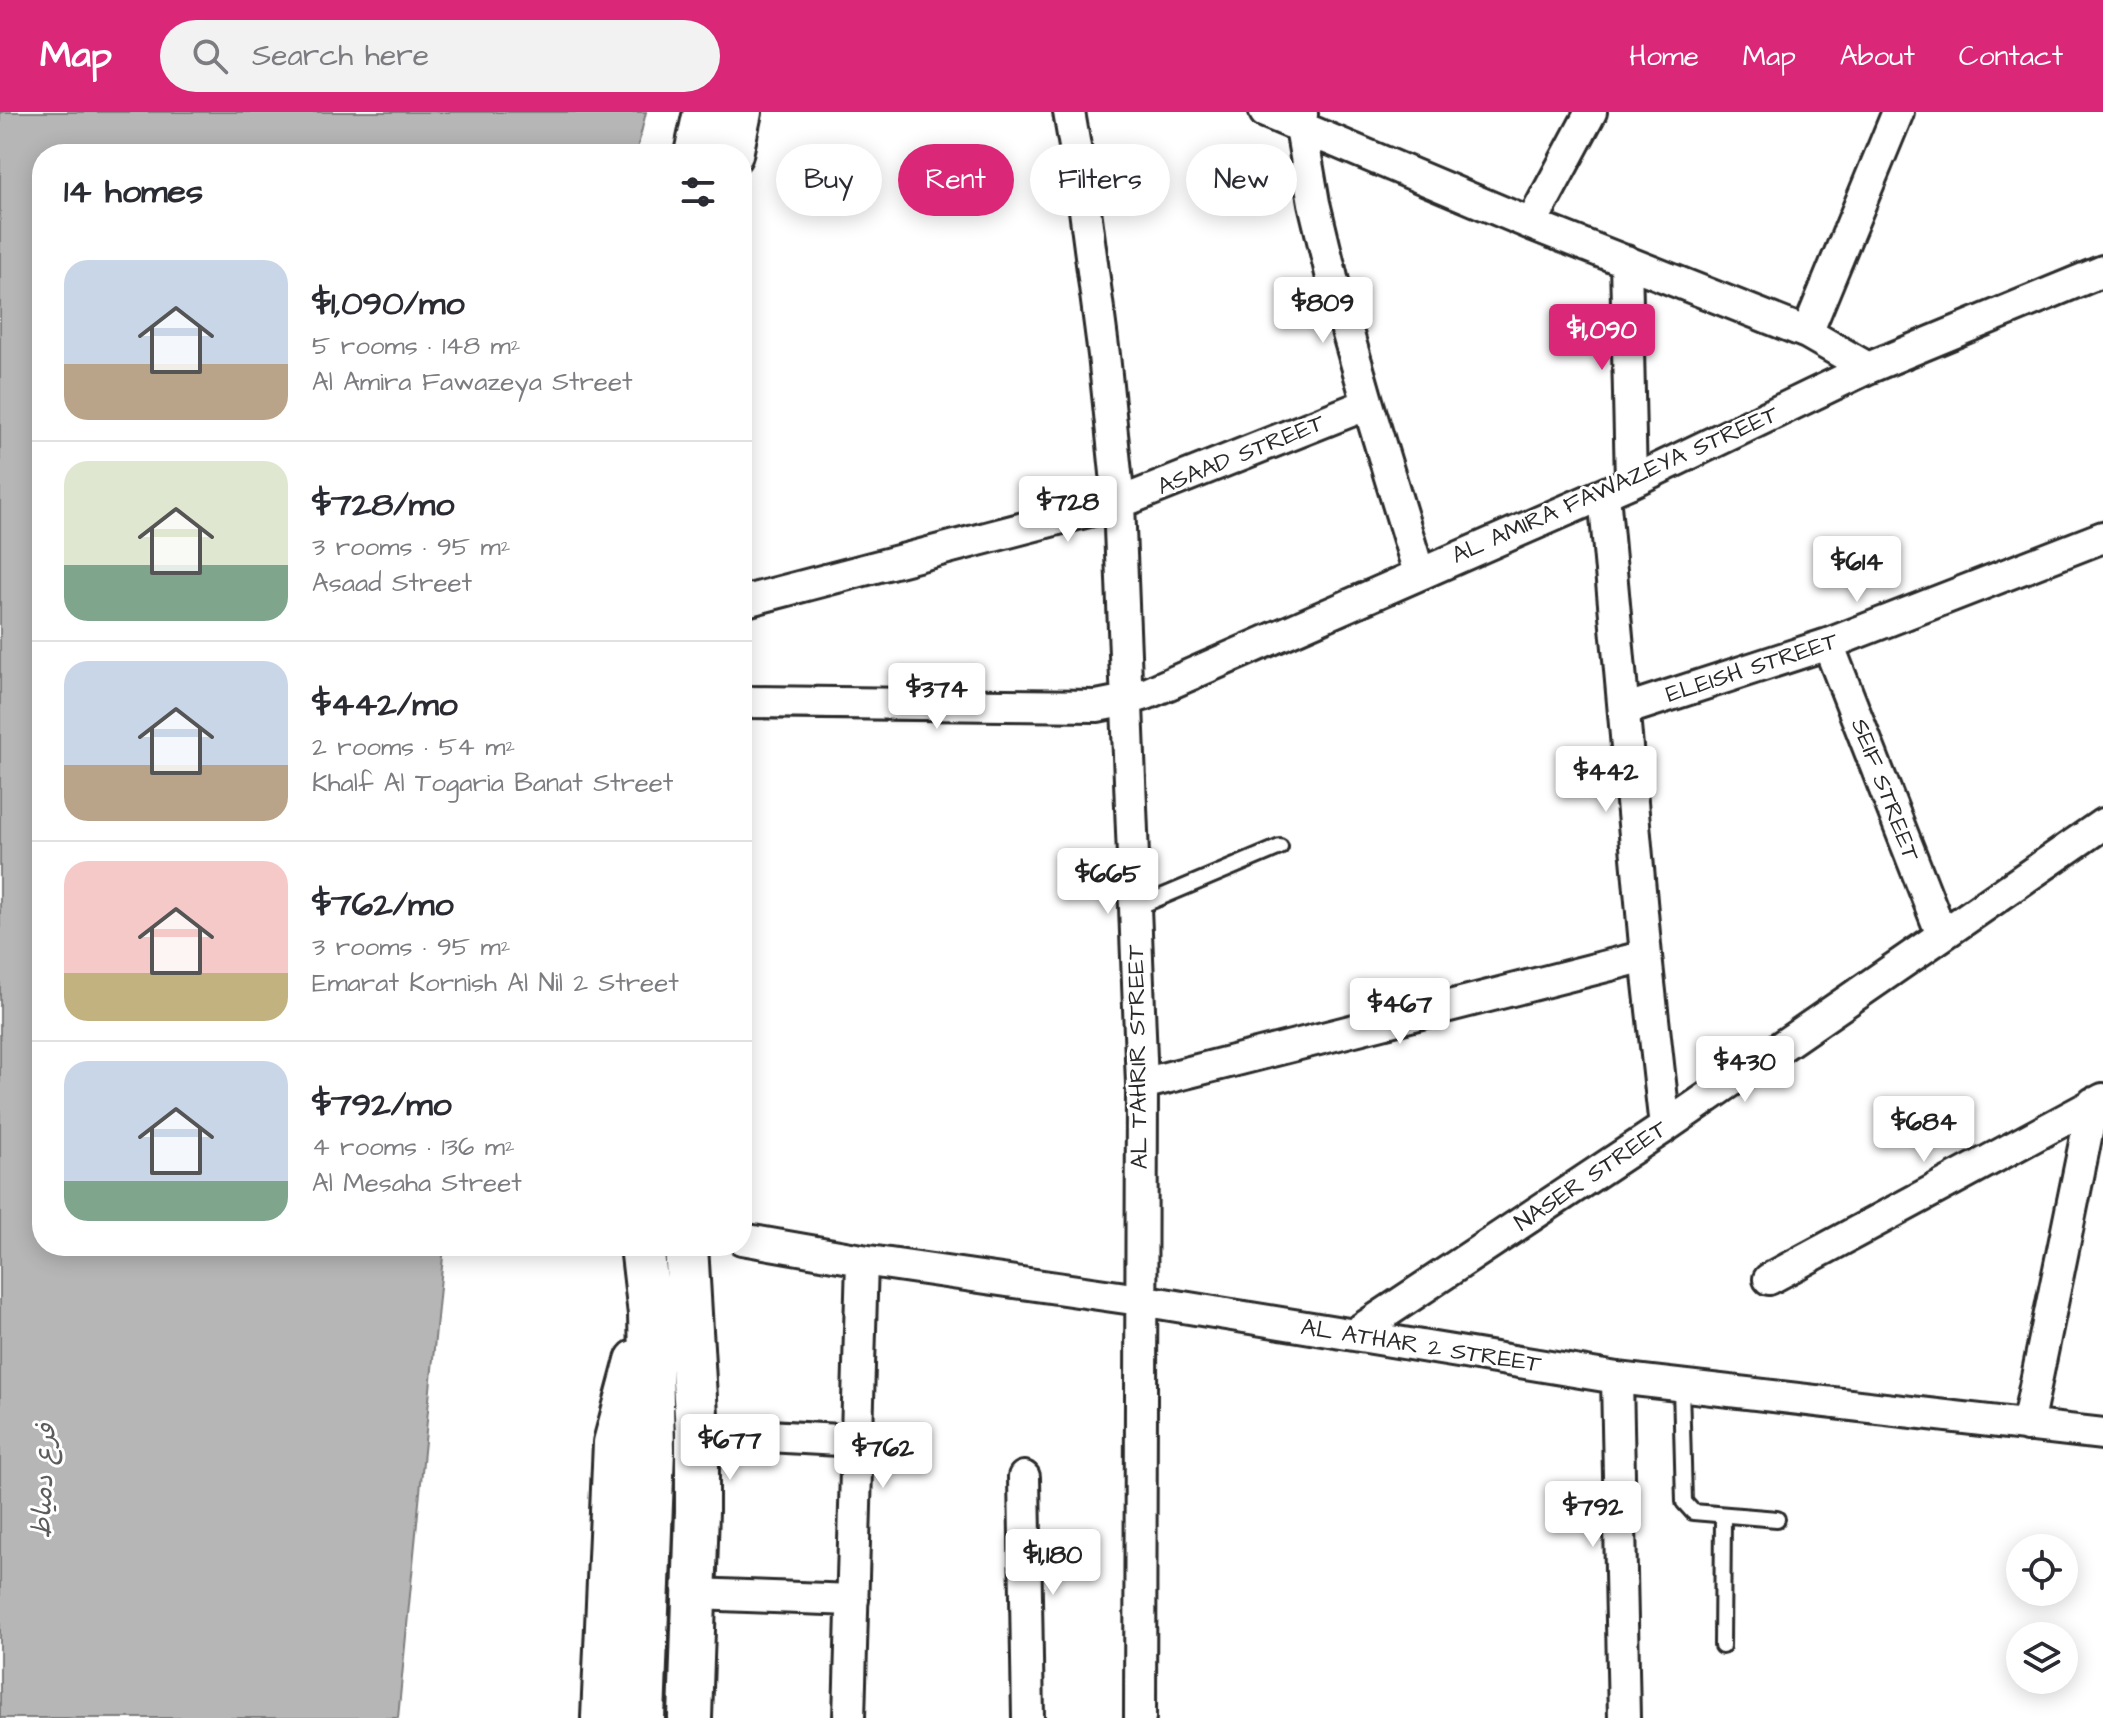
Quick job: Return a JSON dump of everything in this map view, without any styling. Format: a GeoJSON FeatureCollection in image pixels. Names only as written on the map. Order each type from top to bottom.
{"type":"FeatureCollection","features":[{"type":"Feature","properties":{"kind":"main road"},"geometry":{"type":"LineString","coordinates":[[698,144],[705,112]]}},
{"type":"Feature","properties":{"kind":"main road"},"geometry":{"type":"LineString","coordinates":[[733,144],[740,112]]}},
{"type":"Feature","properties":{"kind":"main road"},"geometry":{"type":"LineString","coordinates":[[643,1256],[650,1314],[653,1449],[643,1718]]}},
{"type":"Feature","properties":{"kind":"main road"},"geometry":{"type":"LineString","coordinates":[[687,1256],[697,1432],[690,1718]]}},
{"type":"Feature","properties":{"kind":"main road"},"geometry":{"type":"LineString","coordinates":[[603,1718],[615,1443],[650,1314]]}},
{"type":"Feature","properties":{"kind":"street","name":"AL TAHRIR STREET"},"geometry":{"type":"LineString","coordinates":[[1069,112],[1104,355],[1119,503],[1142,1084],[1140,1718]]}},
{"type":"Feature","properties":{"kind":"street"},"geometry":{"type":"LineString","coordinates":[[1265,112],[1302,120],[1531,224],[1807,333],[1868,368]]}},
{"type":"Feature","properties":{"kind":"street"},"geometry":{"type":"LineString","coordinates":[[1531,224],[1591,112]]}},
{"type":"Feature","properties":{"kind":"street"},"geometry":{"type":"LineString","coordinates":[[1807,333],[1898,112]]}},
{"type":"Feature","properties":{"kind":"street"},"geometry":{"type":"LineString","coordinates":[[1302,120],[1314,203],[1332,278],[1419,573]]}},
{"type":"Feature","properties":{"kind":"street"},"geometry":{"type":"LineString","coordinates":[[1626,261],[1631,482]]}},
{"type":"Feature","properties":{"kind":"street","name":"AL AMIRA FAWAZEYA STREET"},"geometry":{"type":"LineString","coordinates":[[752,702],[1097,706],[1146,694],[1631,482],[1868,368],[2103,271]]}},
{"type":"Feature","properties":{"kind":"street","name":"ASAAD STREET"},"geometry":{"type":"LineString","coordinates":[[752,599],[1119,503],[1368,404]]}},
{"type":"Feature","properties":{"kind":"street"},"geometry":{"type":"LineString","coordinates":[[1604,494],[1646,956],[1665,1127]]}},
{"type":"Feature","properties":{"kind":"street","name":"ELEISH STREET"},"geometry":{"type":"LineString","coordinates":[[1624,710],[1828,644],[2103,537]]}},
{"type":"Feature","properties":{"kind":"street","name":"SEIF STREET"},"geometry":{"type":"LineString","coordinates":[[1828,644],[1942,935]]}},
{"type":"Feature","properties":{"kind":"street","name":"NASER STREET"},"geometry":{"type":"LineString","coordinates":[[1354,1334],[1665,1127],[2103,824]]}},
{"type":"Feature","properties":{"kind":"street"},"geometry":{"type":"LineString","coordinates":[[1142,1084],[1646,956]]}},
{"type":"Feature","properties":{"kind":"street"},"geometry":{"type":"LineString","coordinates":[[1769,1279],[2098,1101]]}},
{"type":"Feature","properties":{"kind":"street"},"geometry":{"type":"LineString","coordinates":[[2027,1426],[2098,1101]]}},
{"type":"Feature","properties":{"kind":"street","name":"AL ATHAR 2 STREET"},"geometry":{"type":"LineString","coordinates":[[752,1241],[1617,1378],[2103,1434]]}},
{"type":"Feature","properties":{"kind":"street"},"geometry":{"type":"LineString","coordinates":[[849,1718],[862,1260]]}},
{"type":"Feature","properties":{"kind":"street"},"geometry":{"type":"LineString","coordinates":[[1617,1378],[1624,1718]]}},
{"type":"Feature","properties":{"kind":"street"},"geometry":{"type":"LineString","coordinates":[[697,1432],[857,1441]]}},
{"type":"Feature","properties":{"kind":"street"},"geometry":{"type":"LineString","coordinates":[[1024,1477],[1028,1718]]}},
{"type":"Feature","properties":{"kind":"street"},"geometry":{"type":"LineString","coordinates":[[695,1594],[853,1600]]}},
{"type":"Feature","properties":{"kind":"lane"},"geometry":{"type":"LineString","coordinates":[[1135,908],[1280,847]]}},
{"type":"Feature","properties":{"kind":"lane"},"geometry":{"type":"LineString","coordinates":[[1681,1386],[1684,1502],[1693,1512],[1777,1519]]}},
{"type":"Feature","properties":{"kind":"lane"},"geometry":{"type":"LineString","coordinates":[[1722,1646],[1723,1516]]}},
{"type":"Feature","properties":{"kind":"water","name":"فرع دمياط"},"geometry":{"type":"Polygon","coordinates":[[[0,112],[646,112],[638,144],[32,144],[32,1256],[443,1256],[398,1718],[0,1718],[0,112]]]}}]}
